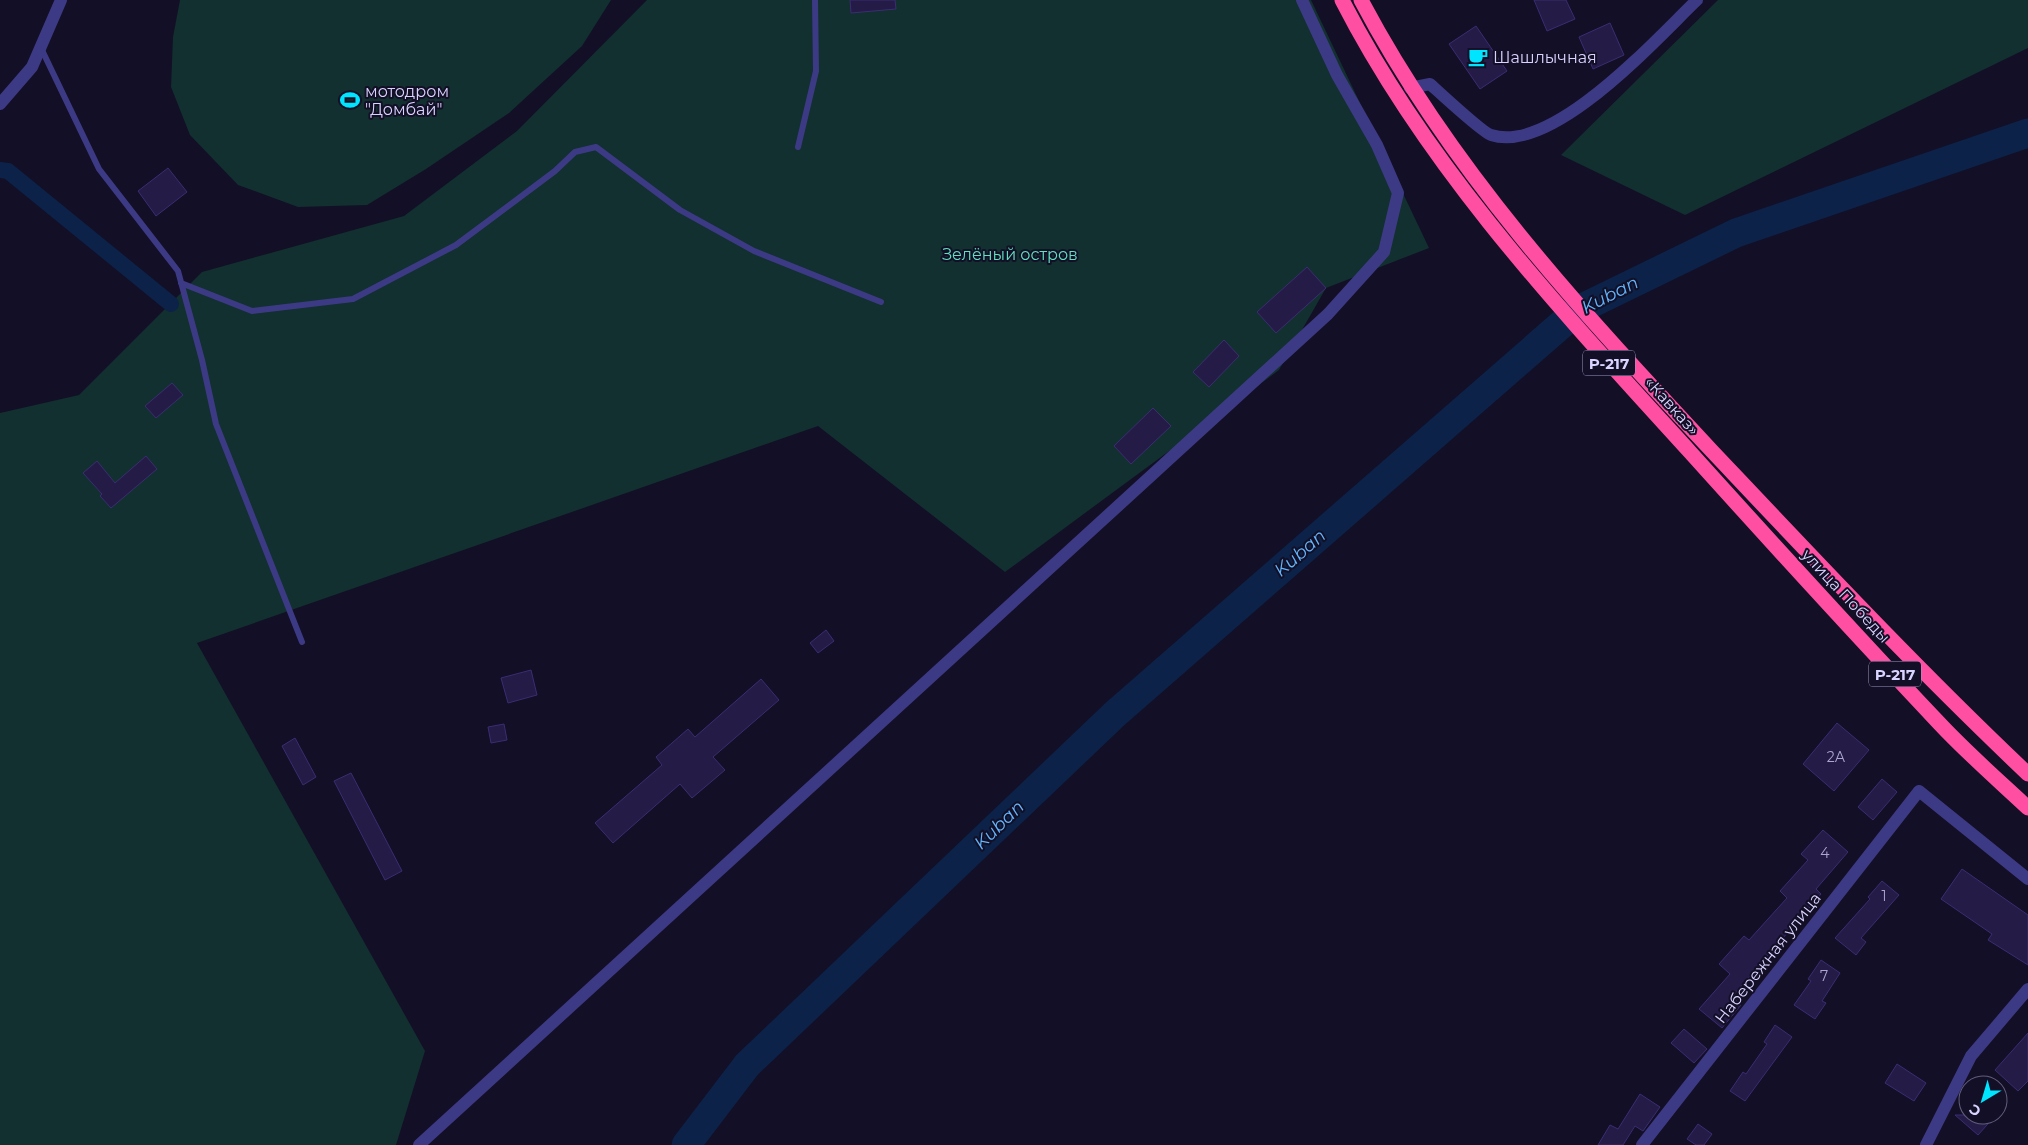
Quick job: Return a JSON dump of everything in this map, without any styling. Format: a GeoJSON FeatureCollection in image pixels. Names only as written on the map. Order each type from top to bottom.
{"type":"FeatureCollection","features":[{"type":"Feature","properties":{"kind":"highway","name":"«Кавказ»"},"geometry":{"type":"LineString","coordinates":[[1342,0],[1398,99],[1458,184],[1599,352],[1766,535]]}},
{"type":"Feature","properties":{"kind":"highway","name":"Р-217"},"geometry":{"type":"LineString","coordinates":[[1361,0],[1410,88]]}},
{"type":"Feature","properties":{"kind":"highway","name":"«Кавказ»"},"geometry":{"type":"LineString","coordinates":[[1410,88],[1472,176],[1591,317],[1775,518]]}},
{"type":"Feature","properties":{"kind":"highway","name":"улица Победы"},"geometry":{"type":"LineString","coordinates":[[1775,518],[1867,616],[2028,774]]}},
{"type":"Feature","properties":{"kind":"highway","name":"улица Победы"},"geometry":{"type":"LineString","coordinates":[[1766,535],[1941,725],[2028,808]]}},
{"type":"Feature","properties":{"kind":"street"},"geometry":{"type":"LineString","coordinates":[[0,104],[32,67],[61,0]]}},
{"type":"Feature","properties":{"kind":"street"},"geometry":{"type":"LineString","coordinates":[[419,1145],[1328,314],[1384,252],[1398,192],[1377,145],[1337,75],[1302,0]]}},
{"type":"Feature","properties":{"kind":"street"},"geometry":{"type":"LineString","coordinates":[[1410,88],[1430,84],[1490,135],[1524,137],[1549,126],[1602,90],[1697,0]]}},
{"type":"Feature","properties":{"kind":"street","name":"Набережная улица"},"geometry":{"type":"LineString","coordinates":[[1642,1145],[1919,791],[2028,879]]}},
{"type":"Feature","properties":{"kind":"street"},"geometry":{"type":"LineString","coordinates":[[1926,1145],[1971,1056],[2028,989]]}},
{"type":"Feature","properties":{"kind":"lane"},"geometry":{"type":"LineString","coordinates":[[798,147],[816,71],[815,0]]}},
{"type":"Feature","properties":{"kind":"lane"},"geometry":{"type":"LineString","coordinates":[[41,47],[99,169],[178,271],[202,360],[216,424],[302,642]]}},
{"type":"Feature","properties":{"kind":"lane"},"geometry":{"type":"LineString","coordinates":[[181,283],[252,311],[353,299],[456,245],[555,171],[575,152],[596,147],[680,210],[754,251],[881,302]]}},
{"type":"Feature","properties":{"kind":"green space","name":"мотодром \"Домбай\""},"geometry":{"type":"Polygon","coordinates":[[[180,0],[611,0],[582,46],[509,113],[426,169],[367,205],[298,207],[238,185],[190,135],[171,87],[173,37],[180,0]]]}},
{"type":"Feature","properties":{"kind":"green space","name":"Зелёный остров"},"geometry":{"type":"Polygon","coordinates":[[[647,0],[1311,0],[1429,248],[1326,288],[1279,370],[1005,572],[818,426],[197,643],[425,1051],[396,1145],[0,1145],[0,413],[79,395],[202,272],[404,216],[517,131],[647,0]]]}},
{"type":"Feature","properties":{"kind":"green space"},"geometry":{"type":"Polygon","coordinates":[[[1718,0],[2028,0],[2028,48],[1685,215],[1561,155],[1718,0]]]}},
{"type":"Feature","properties":{"kind":"building"},"geometry":{"type":"Polygon","coordinates":[[[850,0],[895,0],[896,9],[851,13],[850,0]]]}},
{"type":"Feature","properties":{"kind":"building"},"geometry":{"type":"Polygon","coordinates":[[[1534,0],[1566,0],[1575,19],[1547,31],[1534,0]]]}},
{"type":"Feature","properties":{"kind":"building"},"geometry":{"type":"Polygon","coordinates":[[[1610,23],[1624,55],[1593,69],[1579,37],[1610,23]]]}},
{"type":"Feature","properties":{"kind":"building","name":"Шашлычная"},"geometry":{"type":"Polygon","coordinates":[[[1476,26],[1507,71],[1480,89],[1449,44],[1476,26]]]}},
{"type":"Feature","properties":{"kind":"building"},"geometry":{"type":"Polygon","coordinates":[[[168,168],[187,192],[156,216],[138,191],[168,168]]]}},
{"type":"Feature","properties":{"kind":"building"},"geometry":{"type":"Polygon","coordinates":[[[1307,267],[1326,288],[1276,333],[1257,312],[1307,267]]]}},
{"type":"Feature","properties":{"kind":"building"},"geometry":{"type":"Polygon","coordinates":[[[1224,340],[1239,356],[1209,387],[1193,372],[1224,340]]]}},
{"type":"Feature","properties":{"kind":"building"},"geometry":{"type":"Polygon","coordinates":[[[172,383],[183,395],[156,418],[145,406],[172,383]]]}},
{"type":"Feature","properties":{"kind":"building"},"geometry":{"type":"Polygon","coordinates":[[[1153,408],[1171,426],[1131,464],[1114,446],[1153,408]]]}},
{"type":"Feature","properties":{"kind":"building"},"geometry":{"type":"Polygon","coordinates":[[[146,456],[157,469],[111,508],[100,496],[102,494],[83,473],[97,461],[115,483],[146,456]]]}},
{"type":"Feature","properties":{"kind":"building"},"geometry":{"type":"Polygon","coordinates":[[[826,630],[834,641],[818,653],[810,643],[826,630]]]}},
{"type":"Feature","properties":{"kind":"building"},"geometry":{"type":"Polygon","coordinates":[[[531,670],[537,695],[508,703],[501,678],[531,670]]]}},
{"type":"Feature","properties":{"kind":"building"},"geometry":{"type":"Polygon","coordinates":[[[761,679],[779,700],[713,757],[725,770],[692,798],[680,784],[613,843],[595,823],[662,765],[656,757],[688,729],[695,737],[761,679]]]}},
{"type":"Feature","properties":{"kind":"building"},"geometry":{"type":"Polygon","coordinates":[[[1837,723],[1869,750],[1834,791],[1803,764],[1837,723]]]}},
{"type":"Feature","properties":{"kind":"building"},"geometry":{"type":"Polygon","coordinates":[[[504,724],[507,740],[491,743],[488,727],[504,724]]]}},
{"type":"Feature","properties":{"kind":"building"},"geometry":{"type":"Polygon","coordinates":[[[295,738],[316,777],[303,785],[282,746],[295,738]]]}},
{"type":"Feature","properties":{"kind":"building"},"geometry":{"type":"Polygon","coordinates":[[[351,773],[402,871],[385,880],[334,781],[351,773]]]}},
{"type":"Feature","properties":{"kind":"building"},"geometry":{"type":"Polygon","coordinates":[[[1882,779],[1897,792],[1873,820],[1858,807],[1882,779]]]}},
{"type":"Feature","properties":{"kind":"building"},"geometry":{"type":"Polygon","coordinates":[[[1823,830],[1848,852],[1816,889],[1821,894],[1732,997],[1741,1005],[1722,1028],[1699,1009],[1730,974],[1719,964],[1744,936],[1749,940],[1787,898],[1780,891],[1808,860],[1801,854],[1823,830]]]}},
{"type":"Feature","properties":{"kind":"building"},"geometry":{"type":"Polygon","coordinates":[[[1962,869],[2028,915],[2028,965],[1988,940],[1992,934],[1941,899],[1962,869]]]}},
{"type":"Feature","properties":{"kind":"building"},"geometry":{"type":"Polygon","coordinates":[[[1882,881],[1899,895],[1861,938],[1866,942],[1856,955],[1835,938],[1870,899],[1868,897],[1882,881]]]}},
{"type":"Feature","properties":{"kind":"building"},"geometry":{"type":"Polygon","coordinates":[[[1821,960],[1840,973],[1822,1001],[1826,1003],[1815,1019],[1794,1005],[1811,981],[1808,979],[1821,960]]]}},
{"type":"Feature","properties":{"kind":"building"},"geometry":{"type":"Polygon","coordinates":[[[1775,1025],[1792,1037],[1745,1101],[1730,1091],[1743,1072],[1746,1074],[1767,1044],[1764,1042],[1775,1025]]]}},
{"type":"Feature","properties":{"kind":"building"},"geometry":{"type":"Polygon","coordinates":[[[1684,1029],[1707,1049],[1694,1063],[1671,1043],[1684,1029]]]}},
{"type":"Feature","properties":{"kind":"building"},"geometry":{"type":"Polygon","coordinates":[[[2028,1033],[2028,1081],[2018,1091],[2008,1082],[2008,1075],[2000,1075],[1995,1070],[2028,1033]]]}},
{"type":"Feature","properties":{"kind":"building"},"geometry":{"type":"Polygon","coordinates":[[[1897,1064],[1926,1083],[1914,1101],[1885,1083],[1897,1064]]]}},
{"type":"Feature","properties":{"kind":"building"},"geometry":{"type":"Polygon","coordinates":[[[1640,1094],[1660,1107],[1643,1131],[1635,1126],[1623,1145],[1598,1145],[1610,1125],[1618,1129],[1640,1094]]]}},
{"type":"Feature","properties":{"kind":"building"},"geometry":{"type":"Polygon","coordinates":[[[1698,1124],[1712,1134],[1704,1145],[1696,1145],[1687,1139],[1698,1124]]]}},
{"type":"Feature","properties":{"kind":"building"},"geometry":{"type":"Polygon","coordinates":[[[1966,1125],[1987,1125],[1978,1135],[1966,1125]]]}},
{"type":"Feature","properties":{"kind":"waterway","name":"Kuban"},"geometry":{"type":"LineString","coordinates":[[686,1145],[747,1065],[1115,714],[1578,310],[1736,233],[2028,133]]}},
{"type":"Feature","properties":{"kind":"waterway"},"geometry":{"type":"LineString","coordinates":[[0,170],[8,171],[171,304]]}},
{"type":"Feature","properties":{"kind":"place","name":"Шашлычная"},"geometry":{"type":"Point","coordinates":[1478,57]}},
{"type":"Feature","properties":{"kind":"place","name":"мотодром \"Домбай\""},"geometry":{"type":"Point","coordinates":[350,100]}}]}
